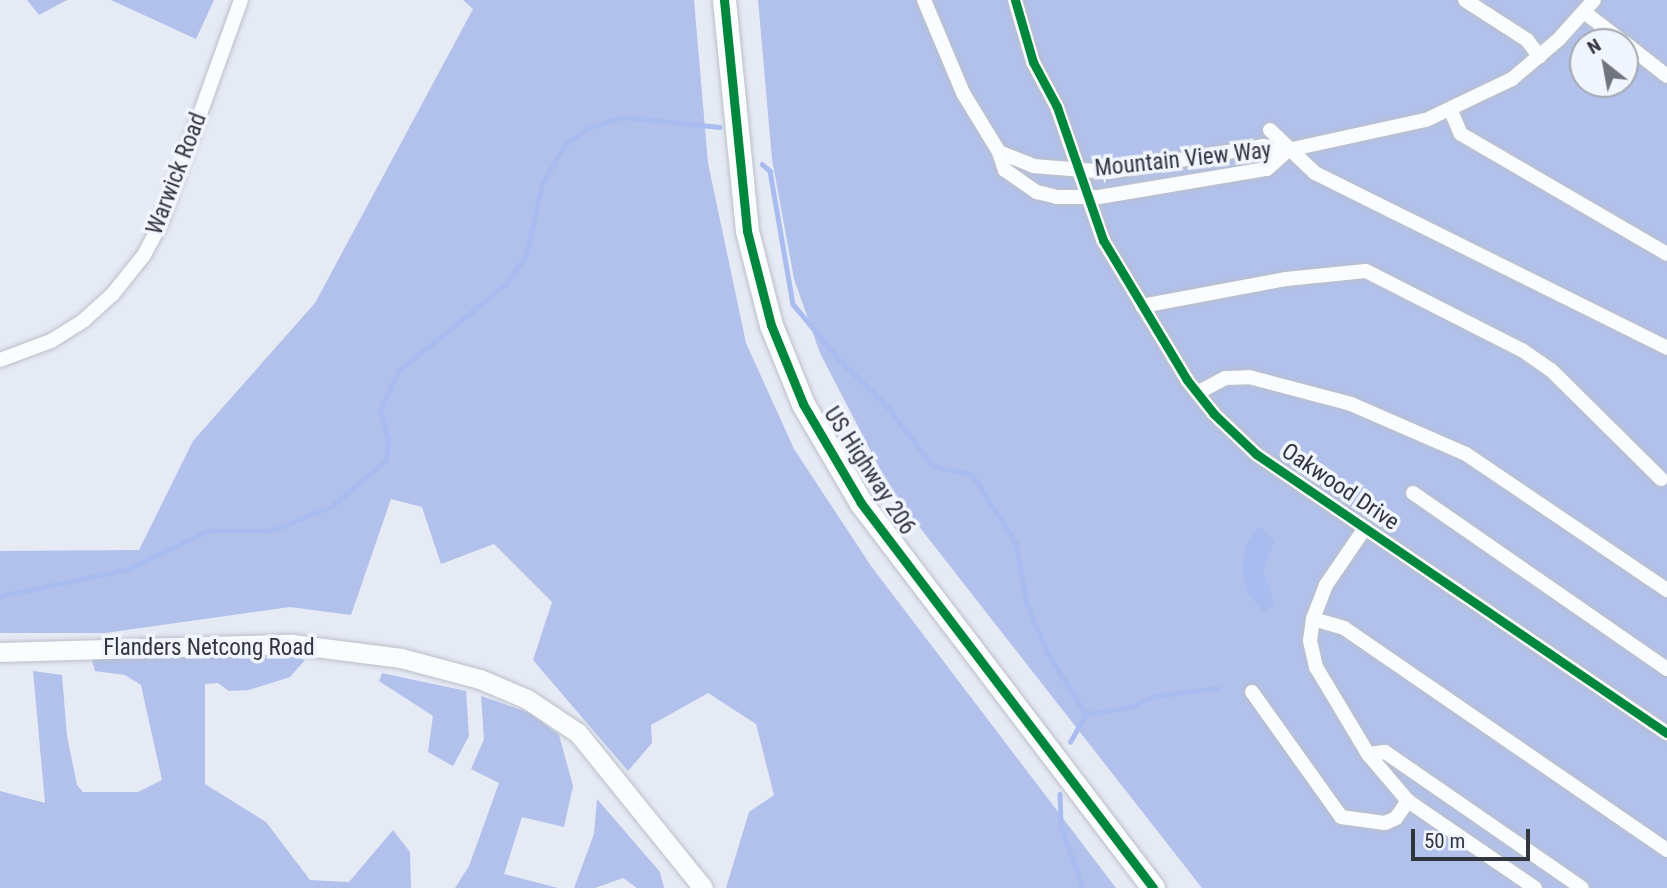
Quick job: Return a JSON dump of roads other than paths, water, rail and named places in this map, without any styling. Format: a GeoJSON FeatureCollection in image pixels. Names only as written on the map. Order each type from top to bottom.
{"type":"FeatureCollection","features":[{"type":"Feature","properties":{"kind":"highway","name":"US Highway 206"},"geometry":{"type":"LineString","coordinates":[[724,0],[740,182],[751,252],[771,325],[807,411],[868,512],[1153,888]]}},
{"type":"Feature","properties":{"kind":"main road","name":"Flanders Netcong Road"},"geometry":{"type":"LineString","coordinates":[[0,652],[292,644],[401,658],[480,678],[527,699],[578,733],[704,888]]}},
{"type":"Feature","properties":{"kind":"street","name":"Warwick Road"},"geometry":{"type":"LineString","coordinates":[[0,360],[51,341],[84,320],[112,295],[144,255],[160,225],[241,0]]}},
{"type":"Feature","properties":{"kind":"street","name":"Mountain View Way"},"geometry":{"type":"LineString","coordinates":[[924,0],[977,122],[999,152],[1005,170],[1037,192],[1085,193],[1267,169],[1288,150]]}},
{"type":"Feature","properties":{"kind":"street","name":"Oakwood Drive"},"geometry":{"type":"LineString","coordinates":[[1015,0],[1033,62],[1058,107],[1103,240],[1197,393],[1256,454],[1667,733]]}},
{"type":"Feature","properties":{"kind":"street"},"geometry":{"type":"LineString","coordinates":[[1465,0],[1527,40],[1540,57]]}},
{"type":"Feature","properties":{"kind":"street","name":"Mountain View Way"},"geometry":{"type":"LineString","coordinates":[[999,152],[1033,166],[1108,172],[1263,146],[1288,150],[1451,111],[1512,79],[1540,57],[1589,6]]}},
{"type":"Feature","properties":{"kind":"street"},"geometry":{"type":"LineString","coordinates":[[1589,6],[1610,28]]}},
{"type":"Feature","properties":{"kind":"street"},"geometry":{"type":"LineString","coordinates":[[1639,55],[1667,76]]}},
{"type":"Feature","properties":{"kind":"street"},"geometry":{"type":"LineString","coordinates":[[1451,111],[1461,134],[1667,254]]}},
{"type":"Feature","properties":{"kind":"street"},"geometry":{"type":"LineString","coordinates":[[1270,130],[1315,173],[1667,348]]}},
{"type":"Feature","properties":{"kind":"street"},"geometry":{"type":"LineString","coordinates":[[1142,306],[1286,279],[1366,271],[1522,350],[1551,370],[1661,479]]}},
{"type":"Feature","properties":{"kind":"street"},"geometry":{"type":"LineString","coordinates":[[1197,393],[1225,378],[1249,377],[1351,404],[1466,454],[1667,590]]}},
{"type":"Feature","properties":{"kind":"street"},"geometry":{"type":"LineString","coordinates":[[1413,493],[1667,669]]}},
{"type":"Feature","properties":{"kind":"street"},"geometry":{"type":"LineString","coordinates":[[1365,528],[1326,585],[1313,619],[1310,641],[1316,667],[1367,754],[1408,801],[1535,888]]}},
{"type":"Feature","properties":{"kind":"street"},"geometry":{"type":"LineString","coordinates":[[1313,619],[1344,628],[1667,850]]}},
{"type":"Feature","properties":{"kind":"street"},"geometry":{"type":"LineString","coordinates":[[1252,692],[1340,817],[1385,823],[1396,818],[1408,801]]}},
{"type":"Feature","properties":{"kind":"street"},"geometry":{"type":"LineString","coordinates":[[1367,754],[1385,752],[1582,888]]}},
{"type":"Feature","properties":{"kind":"waterway"},"geometry":{"type":"LineString","coordinates":[[0,596],[129,569],[208,531],[270,531],[332,506],[386,460],[388,440],[380,410],[398,371],[507,283],[526,255],[542,184],[563,147],[587,128],[623,117],[719,127]]}},
{"type":"Feature","properties":{"kind":"waterway"},"geometry":{"type":"LineString","coordinates":[[762,164],[770,171],[793,304],[838,358],[887,406],[933,466],[972,474],[1016,543],[1027,604],[1047,652],[1086,714]]}},
{"type":"Feature","properties":{"kind":"waterway"},"geometry":{"type":"LineString","coordinates":[[1070,742],[1086,714],[1130,707],[1154,696],[1218,688]]}},
{"type":"Feature","properties":{"kind":"waterway"},"geometry":{"type":"LineString","coordinates":[[1060,794],[1061,827],[1083,888]]}}]}
